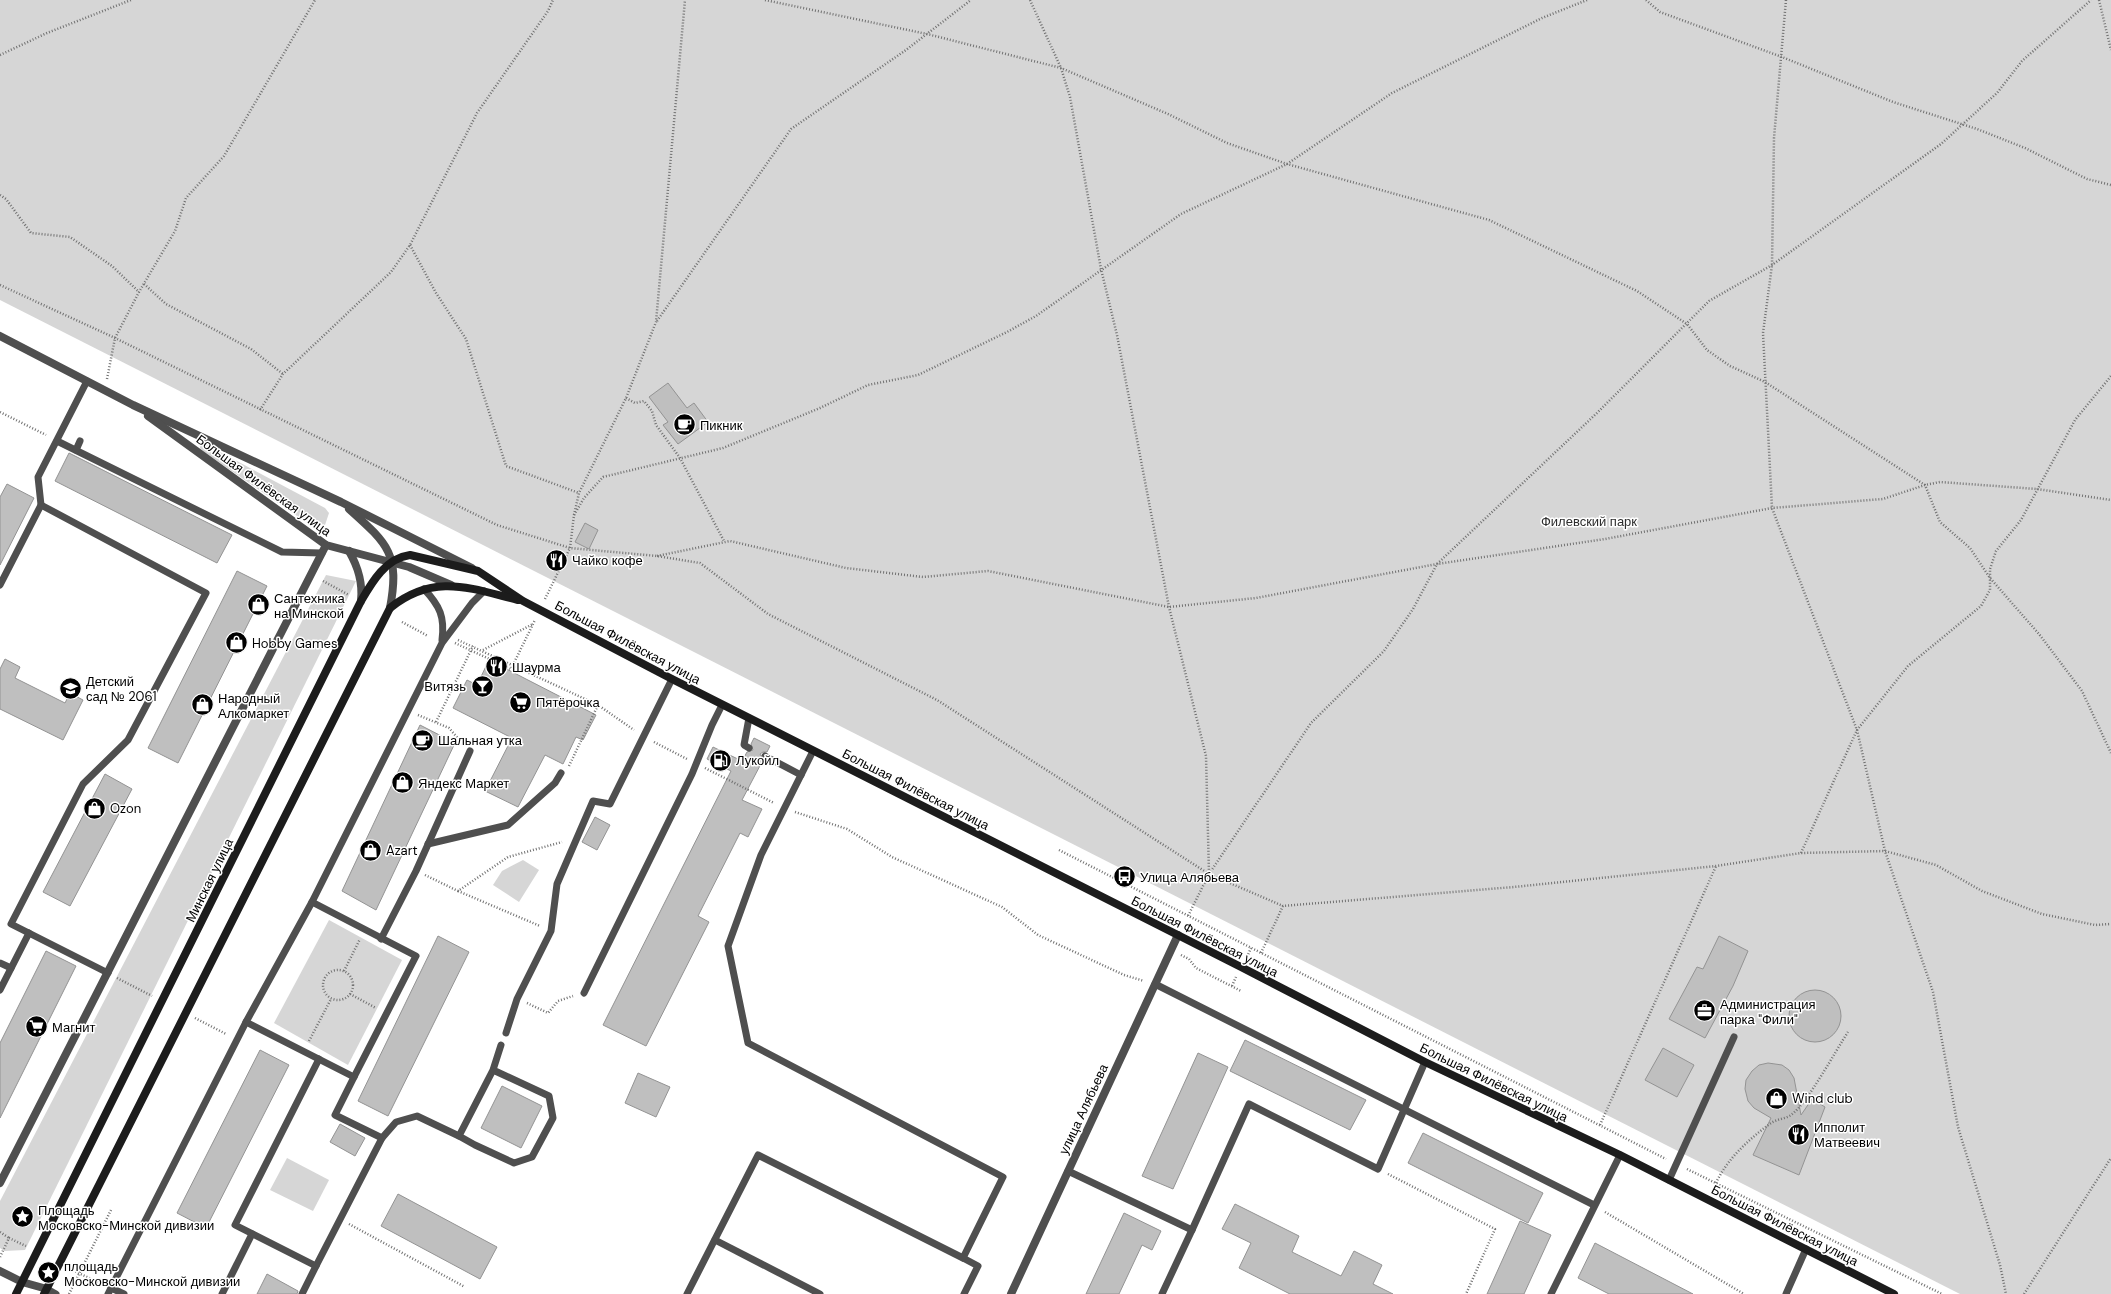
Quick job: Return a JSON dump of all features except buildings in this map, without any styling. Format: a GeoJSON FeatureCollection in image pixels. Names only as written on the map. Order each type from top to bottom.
{"type":"FeatureCollection","features":[{"type":"Feature","properties":{"kind":"main road","name":"Минская улица"},"geometry":{"type":"LineString","coordinates":[[16,1294],[361,601],[376,577],[391,562],[403,556],[416,556],[478,571]]}},
{"type":"Feature","properties":{"kind":"main road","name":"Большая Филёвская улица"},"geometry":{"type":"LineString","coordinates":[[478,571],[523,601],[722,705],[1178,935],[1425,1062],[1620,1155],[1894,1294]]}},
{"type":"Feature","properties":{"kind":"main road"},"geometry":{"type":"LineString","coordinates":[[45,1292],[390,608],[404,597],[424,589],[451,585],[523,601]]}},
{"type":"Feature","properties":{"kind":"street","name":"Большая Филёвская улица"},"geometry":{"type":"LineString","coordinates":[[0,336],[133,405],[341,502],[478,571]]}},
{"type":"Feature","properties":{"kind":"street","name":"Большая Филёвская улица"},"geometry":{"type":"LineString","coordinates":[[133,405],[326,545],[350,550],[409,567],[451,585]]}},
{"type":"Feature","properties":{"kind":"street","name":"Большая Филёвская улица"},"geometry":{"type":"LineString","coordinates":[[341,502],[378,536],[388,551],[394,580],[390,608]]}},
{"type":"Feature","properties":{"kind":"street"},"geometry":{"type":"LineString","coordinates":[[0,1183],[326,545]]}},
{"type":"Feature","properties":{"kind":"street"},"geometry":{"type":"LineString","coordinates":[[350,550],[363,587],[361,601]]}},
{"type":"Feature","properties":{"kind":"street","name":"улица Алябьева"},"geometry":{"type":"LineString","coordinates":[[1011,1294],[1178,935]]}},
{"type":"Feature","properties":{"kind":"street"},"geometry":{"type":"LineString","coordinates":[[0,1271],[45,1292]]}},
{"type":"Feature","properties":{"kind":"lane"},"geometry":{"type":"LineString","coordinates":[[0,585],[41,505],[38,477],[87,381]]}},
{"type":"Feature","properties":{"kind":"lane"},"geometry":{"type":"LineString","coordinates":[[57,441],[282,552],[322,553]]}},
{"type":"Feature","properties":{"kind":"lane"},"geometry":{"type":"LineString","coordinates":[[76,450],[80,441]]}},
{"type":"Feature","properties":{"kind":"lane"},"geometry":{"type":"LineString","coordinates":[[41,505],[206,593],[128,740],[83,784],[11,924],[108,973]]}},
{"type":"Feature","properties":{"kind":"lane"},"geometry":{"type":"LineString","coordinates":[[424,589],[437,606],[444,623],[442,643]]}},
{"type":"Feature","properties":{"kind":"lane"},"geometry":{"type":"LineString","coordinates":[[124,1294],[110,1291],[246,1022],[312,902],[442,643],[472,603],[484,592]]}},
{"type":"Feature","properties":{"kind":"lane"},"geometry":{"type":"LineString","coordinates":[[506,1033],[517,998],[551,931],[557,884],[593,801],[610,804],[672,679]]}},
{"type":"Feature","properties":{"kind":"lane"},"geometry":{"type":"LineString","coordinates":[[584,992],[696,764],[722,705]]}},
{"type":"Feature","properties":{"kind":"lane"},"geometry":{"type":"LineString","coordinates":[[749,718],[744,745],[749,748]]}},
{"type":"Feature","properties":{"kind":"lane"},"geometry":{"type":"LineString","coordinates":[[381,938],[416,871],[470,751]]}},
{"type":"Feature","properties":{"kind":"lane"},"geometry":{"type":"LineString","coordinates":[[814,751],[761,855],[728,946],[748,1043],[1003,1177],[964,1258]]}},
{"type":"Feature","properties":{"kind":"lane"},"geometry":{"type":"LineString","coordinates":[[765,756],[801,775]]}},
{"type":"Feature","properties":{"kind":"lane"},"geometry":{"type":"LineString","coordinates":[[428,844],[508,825],[555,783],[560,773]]}},
{"type":"Feature","properties":{"kind":"lane"},"geometry":{"type":"LineString","coordinates":[[312,902],[416,956],[335,1115],[382,1138]]}},
{"type":"Feature","properties":{"kind":"lane"},"geometry":{"type":"LineString","coordinates":[[0,990],[29,933]]}},
{"type":"Feature","properties":{"kind":"lane"},"geometry":{"type":"LineString","coordinates":[[0,963],[11,968]]}},
{"type":"Feature","properties":{"kind":"lane"},"geometry":{"type":"LineString","coordinates":[[1155,984],[1594,1206]]}},
{"type":"Feature","properties":{"kind":"lane"},"geometry":{"type":"LineString","coordinates":[[246,1022],[354,1077]]}},
{"type":"Feature","properties":{"kind":"lane"},"geometry":{"type":"LineString","coordinates":[[1669,1180],[1734,1037]]}},
{"type":"Feature","properties":{"kind":"lane"},"geometry":{"type":"LineString","coordinates":[[459,1136],[493,1070],[501,1045]]}},
{"type":"Feature","properties":{"kind":"lane"},"geometry":{"type":"LineString","coordinates":[[316,1266],[235,1225],[319,1059]]}},
{"type":"Feature","properties":{"kind":"lane"},"geometry":{"type":"LineString","coordinates":[[1162,1294],[1249,1104],[1378,1169],[1425,1062]]}},
{"type":"Feature","properties":{"kind":"lane"},"geometry":{"type":"LineString","coordinates":[[302,1294],[382,1138],[396,1122],[417,1116],[459,1136],[475,1146],[514,1163],[532,1157],[553,1118],[549,1096],[493,1070]]}},
{"type":"Feature","properties":{"kind":"lane"},"geometry":{"type":"LineString","coordinates":[[1551,1294],[1620,1155]]}},
{"type":"Feature","properties":{"kind":"lane"},"geometry":{"type":"LineString","coordinates":[[687,1294],[758,1156],[978,1266],[964,1294]]}},
{"type":"Feature","properties":{"kind":"lane"},"geometry":{"type":"LineString","coordinates":[[1068,1171],[1192,1230]]}},
{"type":"Feature","properties":{"kind":"lane"},"geometry":{"type":"LineString","coordinates":[[222,1294],[252,1234]]}},
{"type":"Feature","properties":{"kind":"lane"},"geometry":{"type":"LineString","coordinates":[[715,1240],[820,1294]]}},
{"type":"Feature","properties":{"kind":"lane"},"geometry":{"type":"LineString","coordinates":[[1786,1294],[1806,1249]]}},
{"type":"Feature","properties":{"kind":"lane"},"geometry":{"type":"LineString","coordinates":[[45,1292],[56,1294]]}},
{"type":"Feature","properties":{"kind":"path"},"geometry":{"type":"LineString","coordinates":[[0,55],[47,33],[131,0]]}},
{"type":"Feature","properties":{"kind":"path"},"geometry":{"type":"LineString","coordinates":[[106,391],[108,370],[115,338],[139,292],[175,231],[186,198],[224,156],[315,0]]}},
{"type":"Feature","properties":{"kind":"path"},"geometry":{"type":"LineString","coordinates":[[260,410],[284,374],[391,272],[410,245],[477,113],[548,10],[553,0]]}},
{"type":"Feature","properties":{"kind":"path"},"geometry":{"type":"LineString","coordinates":[[656,322],[685,0]]}},
{"type":"Feature","properties":{"kind":"path"},"geometry":{"type":"LineString","coordinates":[[765,0],[927,34],[1061,68],[1168,114],[1227,142],[1287,164],[1489,220],[1637,291],[1687,324],[1707,350],[1730,366],[1765,382],[1925,485],[1940,522],[1970,548],[1990,578],[2039,634],[2082,691],[2111,753]]}},
{"type":"Feature","properties":{"kind":"path"},"geometry":{"type":"LineString","coordinates":[[442,643],[456,643],[511,669],[570,548],[574,514],[579,493],[626,398],[656,322],[791,129],[927,34],[971,0]]}},
{"type":"Feature","properties":{"kind":"path"},"geometry":{"type":"LineString","coordinates":[[1030,0],[1061,68],[1070,97],[1101,269],[1117,335],[1169,607],[1206,756],[1210,874]]}},
{"type":"Feature","properties":{"kind":"path"},"geometry":{"type":"LineString","coordinates":[[574,514],[584,498],[603,477],[723,448],[820,408],[868,385],[918,375],[1036,316],[1181,214],[1287,164],[1392,93],[1542,18],[1587,0]]}},
{"type":"Feature","properties":{"kind":"path"},"geometry":{"type":"LineString","coordinates":[[1646,0],[1660,12],[1782,57],[1893,102],[1964,124],[2025,148],[2087,179],[2111,185]]}},
{"type":"Feature","properties":{"kind":"path"},"geometry":{"type":"LineString","coordinates":[[1786,0],[1774,138],[1772,265],[1763,333],[1772,508],[1857,730],[1885,851],[1933,992],[1958,1127],[1998,1259],[2006,1294]]}},
{"type":"Feature","properties":{"kind":"path"},"geometry":{"type":"LineString","coordinates":[[1188,916],[1210,874],[1311,722],[1384,651],[1413,609],[1437,564],[1598,412],[1709,301],[1772,265],[1942,144],[1997,93],[2022,61],[2091,0]]}},
{"type":"Feature","properties":{"kind":"path"},"geometry":{"type":"LineString","coordinates":[[2099,0],[2111,50]]}},
{"type":"Feature","properties":{"kind":"path"},"geometry":{"type":"LineString","coordinates":[[0,195],[6,199],[31,233],[70,237],[112,266],[139,292]]}},
{"type":"Feature","properties":{"kind":"path"},"geometry":{"type":"LineString","coordinates":[[410,245],[436,293],[466,339],[506,466],[579,493]]}},
{"type":"Feature","properties":{"kind":"path"},"geometry":{"type":"LineString","coordinates":[[144,284],[166,304],[251,349],[284,374]]}},
{"type":"Feature","properties":{"kind":"path"},"geometry":{"type":"LineString","coordinates":[[0,285],[115,338],[497,525],[570,548],[657,556],[700,563],[768,614],[937,700],[1210,874],[1283,906],[1514,887],[1716,866],[1801,853],[1885,851],[1936,865],[1982,891],[2042,914],[2095,925],[2111,924]]}},
{"type":"Feature","properties":{"kind":"path"},"geometry":{"type":"LineString","coordinates":[[1801,853],[1857,730],[1908,666],[1981,606],[1990,590],[1990,569],[1996,551],[2021,520],[2075,420],[2111,376]]}},
{"type":"Feature","properties":{"kind":"path"},"geometry":{"type":"LineString","coordinates":[[626,398],[635,403],[644,401],[652,411],[656,425],[680,458],[724,541]]}},
{"type":"Feature","properties":{"kind":"path"},"geometry":{"type":"LineString","coordinates":[[0,412],[57,441]]}},
{"type":"Feature","properties":{"kind":"path"},"geometry":{"type":"LineString","coordinates":[[657,556],[724,541],[730,541],[846,568],[923,577],[988,571],[1169,607],[1256,598],[1437,564],[1605,539],[1772,508],[1883,499],[1925,485],[1940,482],[2037,489],[2111,500]]}},
{"type":"Feature","properties":{"kind":"path"},"geometry":{"type":"LineString","coordinates":[[323,581],[349,594]]}},
{"type":"Feature","properties":{"kind":"path"},"geometry":{"type":"LineString","coordinates":[[402,622],[428,636]]}},
{"type":"Feature","properties":{"kind":"path"},"geometry":{"type":"LineString","coordinates":[[482,650],[533,624]]}},
{"type":"Feature","properties":{"kind":"path"},"geometry":{"type":"LineString","coordinates":[[453,650],[458,639],[513,664],[598,705],[644,737],[784,808],[847,829],[892,857],[1002,907],[1038,934],[1124,976],[1155,984]]}},
{"type":"Feature","properties":{"kind":"path"},"geometry":{"type":"LineString","coordinates":[[436,722],[473,646]]}},
{"type":"Feature","properties":{"kind":"path"},"geometry":{"type":"LineString","coordinates":[[560,773],[568,770],[598,705]]}},
{"type":"Feature","properties":{"kind":"path"},"geometry":{"type":"LineString","coordinates":[[408,710],[450,728],[470,751]]}},
{"type":"Feature","properties":{"kind":"path"},"geometry":{"type":"LineString","coordinates":[[417,720],[421,713]]}},
{"type":"Feature","properties":{"kind":"path"},"geometry":{"type":"LineString","coordinates":[[458,891],[508,857],[577,837]]}},
{"type":"Feature","properties":{"kind":"path"},"geometry":{"type":"LineString","coordinates":[[1059,850],[1676,1164],[1942,1294]]}},
{"type":"Feature","properties":{"kind":"path"},"geometry":{"type":"LineString","coordinates":[[1600,1125],[1716,866]]}},
{"type":"Feature","properties":{"kind":"path"},"geometry":{"type":"LineString","coordinates":[[416,871],[458,891],[551,931]]}},
{"type":"Feature","properties":{"kind":"path"},"geometry":{"type":"LineString","coordinates":[[1261,953],[1283,906]]}},
{"type":"Feature","properties":{"kind":"path"},"geometry":{"type":"LineString","coordinates":[[344,971],[365,930]]}},
{"type":"Feature","properties":{"kind":"path"},"geometry":{"type":"LineString","coordinates":[[1171,949],[1190,959],[1196,968],[1242,991]]}},
{"type":"Feature","properties":{"kind":"path"},"geometry":{"type":"LineString","coordinates":[[336,970],[344,971],[351,977],[353,986],[350,994],[345,998],[338,1000],[331,999],[325,994],[322,986],[324,978],[329,972],[336,970]]}},
{"type":"Feature","properties":{"kind":"path"},"geometry":{"type":"LineString","coordinates":[[517,998],[548,1013],[558,1001],[584,992]]}},
{"type":"Feature","properties":{"kind":"path"},"geometry":{"type":"LineString","coordinates":[[350,994],[386,1014]]}},
{"type":"Feature","properties":{"kind":"path"},"geometry":{"type":"LineString","coordinates":[[304,1051],[331,999]]}},
{"type":"Feature","properties":{"kind":"path"},"geometry":{"type":"LineString","coordinates":[[1716,1183],[1722,1169],[1737,1152],[1772,1122],[1791,1115],[1806,1098],[1848,1032]]}},
{"type":"Feature","properties":{"kind":"path"},"geometry":{"type":"LineString","coordinates":[[2024,1294],[2111,1158]]}},
{"type":"Feature","properties":{"kind":"path"},"geometry":{"type":"LineString","coordinates":[[1378,1169],[1495,1229],[1466,1294]]}},
{"type":"Feature","properties":{"kind":"path"},"geometry":{"type":"LineString","coordinates":[[1594,1206],[1744,1294]]}},
{"type":"Feature","properties":{"kind":"path"},"geometry":{"type":"LineString","coordinates":[[68,1294],[112,1210]]}},
{"type":"Feature","properties":{"kind":"path"},"geometry":{"type":"LineString","coordinates":[[340,1220],[465,1287]]}},
{"type":"Feature","properties":{"kind":"path"},"geometry":{"type":"LineString","coordinates":[[0,1232],[10,1238]]}},
{"type":"Feature","properties":{"kind":"green space","name":"Филевский парк"},"geometry":{"type":"Polygon","coordinates":[[[0,0],[2111,0],[2111,1294],[1960,1294],[0,300],[0,0]]]}},
{"type":"Feature","properties":{"kind":"green space"},"geometry":{"type":"Polygon","coordinates":[[[200,444],[205,444],[325,508],[329,513],[325,525],[320,527],[300,518],[204,452],[200,448],[200,444]]]}},
{"type":"Feature","properties":{"kind":"green space"},"geometry":{"type":"Polygon","coordinates":[[[326,575],[356,581],[25,1250],[4,1251],[0,1248],[0,1201],[326,575]]]}},
{"type":"Feature","properties":{"kind":"green space"},"geometry":{"type":"Polygon","coordinates":[[[523,860],[539,870],[519,902],[493,885],[502,871],[523,860]]]}},
{"type":"Feature","properties":{"kind":"green space"},"geometry":{"type":"Polygon","coordinates":[[[329,920],[402,960],[348,1065],[274,1023],[329,920]]]}},
{"type":"Feature","properties":{"kind":"green space"},"geometry":{"type":"Polygon","coordinates":[[[287,1158],[329,1180],[313,1211],[270,1190],[287,1158]]]}},
{"type":"Feature","properties":{"kind":"place","name":"Пикник"},"geometry":{"type":"Point","coordinates":[684,425]}},
{"type":"Feature","properties":{"kind":"place","name":"Чайко кофе"},"geometry":{"type":"Point","coordinates":[557,560]}},
{"type":"Feature","properties":{"kind":"place","name":"Сантехника на Минской"},"geometry":{"type":"Point","coordinates":[258,605]}},
{"type":"Feature","properties":{"kind":"place","name":"Hobby Games"},"geometry":{"type":"Point","coordinates":[236,643]}},
{"type":"Feature","properties":{"kind":"place","name":"Шаурма"},"geometry":{"type":"Point","coordinates":[497,667]}},
{"type":"Feature","properties":{"kind":"place","name":"Витязь"},"geometry":{"type":"Point","coordinates":[482,686]}},
{"type":"Feature","properties":{"kind":"place","name":"Детский сад № 2061"},"geometry":{"type":"Point","coordinates":[71,688]}},
{"type":"Feature","properties":{"kind":"place","name":"Пятёрочка"},"geometry":{"type":"Point","coordinates":[520,702]}},
{"type":"Feature","properties":{"kind":"place","name":"Народный Алкомаркет"},"geometry":{"type":"Point","coordinates":[202,705]}},
{"type":"Feature","properties":{"kind":"place","name":"Шальная утка"},"geometry":{"type":"Point","coordinates":[422,740]}},
{"type":"Feature","properties":{"kind":"place","name":"Лукойл"},"geometry":{"type":"Point","coordinates":[721,760]}},
{"type":"Feature","properties":{"kind":"place","name":"Яндекс Маркет"},"geometry":{"type":"Point","coordinates":[402,783]}},
{"type":"Feature","properties":{"kind":"place","name":"Ozon"},"geometry":{"type":"Point","coordinates":[95,808]}},
{"type":"Feature","properties":{"kind":"place","name":"Azart"},"geometry":{"type":"Point","coordinates":[370,850]}},
{"type":"Feature","properties":{"kind":"place","name":"Улица Алябьева"},"geometry":{"type":"Point","coordinates":[1124,877]}},
{"type":"Feature","properties":{"kind":"place","name":"Администрация парка \"Фили\""},"geometry":{"type":"Point","coordinates":[1704,1011]}},
{"type":"Feature","properties":{"kind":"place","name":"Магнит"},"geometry":{"type":"Point","coordinates":[37,1027]}},
{"type":"Feature","properties":{"kind":"place","name":"Wind club"},"geometry":{"type":"Point","coordinates":[1776,1098]}},
{"type":"Feature","properties":{"kind":"place","name":"Ипполит Матвеевич"},"geometry":{"type":"Point","coordinates":[1799,1134]}},
{"type":"Feature","properties":{"kind":"place","name":"Площадь Московско-Минской дивизии"},"geometry":{"type":"Point","coordinates":[23,1217]}},
{"type":"Feature","properties":{"kind":"place","name":"площадь Московско-Минской дивизии"},"geometry":{"type":"Point","coordinates":[49,1273]}}]}
